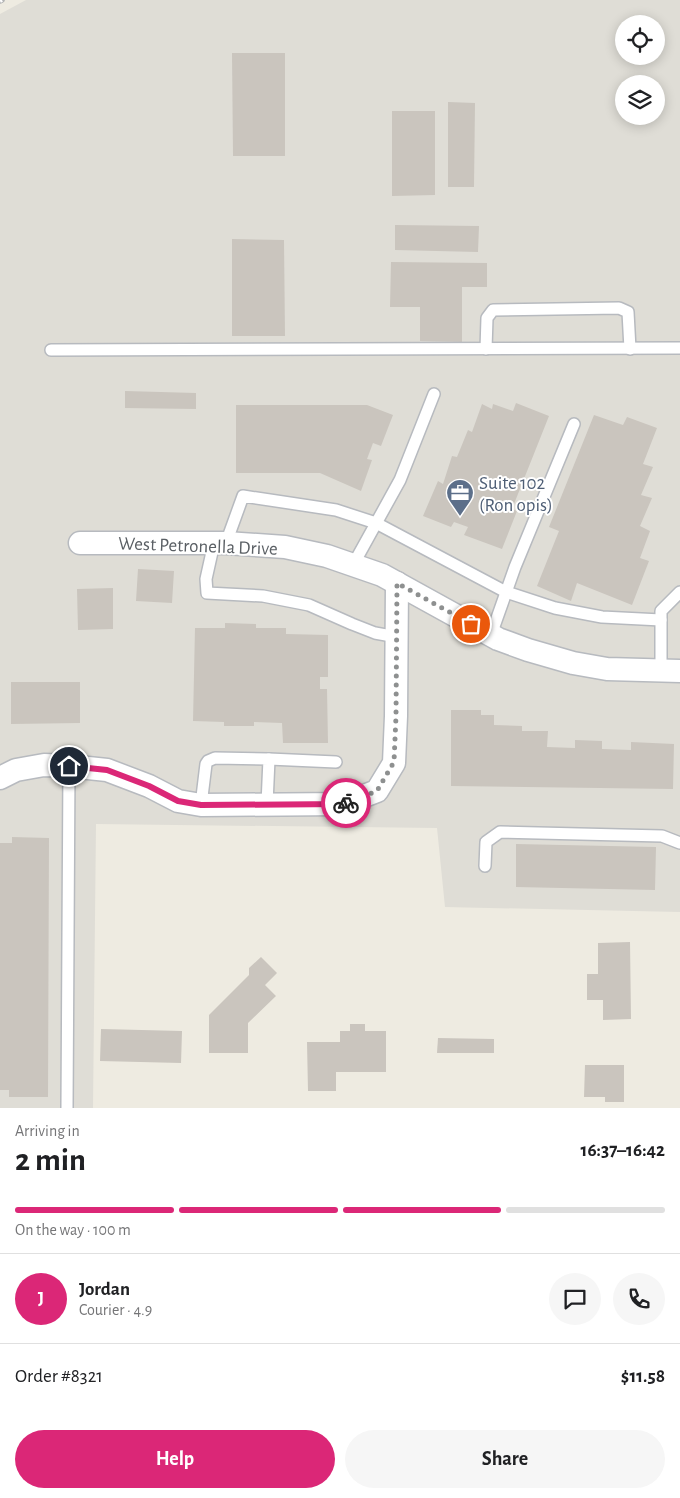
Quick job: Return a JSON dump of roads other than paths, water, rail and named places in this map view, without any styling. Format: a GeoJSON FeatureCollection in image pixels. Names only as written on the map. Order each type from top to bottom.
{"type":"FeatureCollection","features":[{"type":"Feature","properties":{"kind":"street","name":"West Petronella Drive"},"geometry":{"type":"LineString","coordinates":[[80,543],[220,543],[285,547],[327,556],[382,575],[498,639],[528,650],[573,663],[607,669],[671,671]]}},
{"type":"Feature","properties":{"kind":"street"},"geometry":{"type":"LineString","coordinates":[[0,778],[16,770],[44,765],[107,770],[149,786],[178,801],[201,805],[343,804],[377,791],[394,762],[397,583]]}},
{"type":"Feature","properties":{"kind":"lane"},"geometry":{"type":"LineString","coordinates":[[486,349],[487,318],[493,310],[619,308],[628,312],[630,349]]}},
{"type":"Feature","properties":{"kind":"lane"},"geometry":{"type":"LineString","coordinates":[[51,350],[680,348]]}},
{"type":"Feature","properties":{"kind":"lane"},"geometry":{"type":"LineString","coordinates":[[353,565],[400,480],[434,394]]}},
{"type":"Feature","properties":{"kind":"lane"},"geometry":{"type":"LineString","coordinates":[[491,635],[506,592],[574,424]]}},
{"type":"Feature","properties":{"kind":"lane"},"geometry":{"type":"LineString","coordinates":[[397,637],[352,624],[309,604],[263,596],[207,593],[206,579],[220,543],[243,496],[336,510],[376,523],[506,592],[554,608],[602,617],[661,620]]}},
{"type":"Feature","properties":{"kind":"lane"},"geometry":{"type":"LineString","coordinates":[[671,671],[661,612],[680,592]]}},
{"type":"Feature","properties":{"kind":"lane"},"geometry":{"type":"LineString","coordinates":[[201,805],[204,769],[208,761],[215,758],[336,762]]}},
{"type":"Feature","properties":{"kind":"lane"},"geometry":{"type":"LineString","coordinates":[[267,804],[269,759]]}},
{"type":"Feature","properties":{"kind":"lane"},"geometry":{"type":"LineString","coordinates":[[68,1108],[69,766]]}},
{"type":"Feature","properties":{"kind":"lane"},"geometry":{"type":"LineString","coordinates":[[485,866],[486,842],[500,832],[662,836],[680,843]]}},
{"type":"Feature","properties":{"kind":"place","name":"Suite 102 (Ron opis)"},"geometry":{"type":"Point","coordinates":[460,517]}}]}
